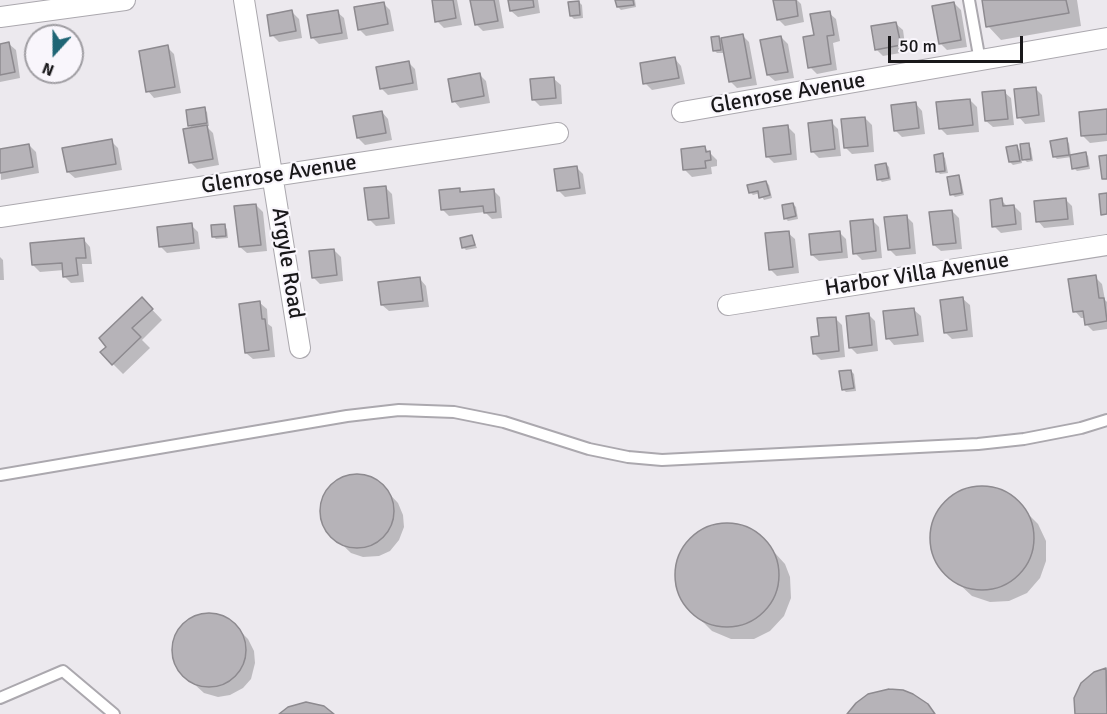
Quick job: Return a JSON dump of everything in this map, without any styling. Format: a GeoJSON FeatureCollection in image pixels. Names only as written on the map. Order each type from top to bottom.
{"type":"FeatureCollection","features":[{"type":"Feature","properties":{"kind":"street"},"geometry":{"type":"LineString","coordinates":[[0,17],[124,0]]}},
{"type":"Feature","properties":{"kind":"street","name":"Argyle Road"},"geometry":{"type":"LineString","coordinates":[[244,0],[300,348]]}},
{"type":"Feature","properties":{"kind":"street","name":"Glenrose Avenue"},"geometry":{"type":"LineString","coordinates":[[681,112],[1107,38]]}},
{"type":"Feature","properties":{"kind":"street","name":"Glenrose Avenue"},"geometry":{"type":"LineString","coordinates":[[0,217],[558,133]]}},
{"type":"Feature","properties":{"kind":"street","name":"Harbor Villa Avenue"},"geometry":{"type":"LineString","coordinates":[[728,305],[1107,245]]}},
{"type":"Feature","properties":{"kind":"lane"},"geometry":{"type":"LineString","coordinates":[[969,0],[980,60]]}},
{"type":"Feature","properties":{"kind":"lane"},"geometry":{"type":"LineString","coordinates":[[0,475],[348,416],[399,410],[454,412],[504,422],[589,448],[628,457],[662,460],[978,444],[1058,433],[1107,420]]}},
{"type":"Feature","properties":{"kind":"lane"},"geometry":{"type":"LineString","coordinates":[[0,698],[63,671],[114,714]]}},
{"type":"Feature","properties":{"kind":"building"},"geometry":{"type":"Polygon","coordinates":[[[432,0],[453,0],[456,18],[435,22],[432,0]]]}},
{"type":"Feature","properties":{"kind":"building"},"geometry":{"type":"Polygon","coordinates":[[[470,0],[494,0],[498,21],[475,25],[470,0]]]}},
{"type":"Feature","properties":{"kind":"building"},"geometry":{"type":"Polygon","coordinates":[[[508,0],[533,0],[534,7],[510,11],[508,0]]]}},
{"type":"Feature","properties":{"kind":"building"},"geometry":{"type":"Polygon","coordinates":[[[615,0],[633,0],[634,5],[617,7],[615,0]]]}},
{"type":"Feature","properties":{"kind":"building"},"geometry":{"type":"Polygon","coordinates":[[[773,0],[796,0],[798,16],[777,20],[773,0]]]}},
{"type":"Feature","properties":{"kind":"building"},"geometry":{"type":"Polygon","coordinates":[[[982,0],[1066,0],[1069,13],[986,27],[982,0]]]}},
{"type":"Feature","properties":{"kind":"building"},"geometry":{"type":"Polygon","coordinates":[[[579,1],[580,15],[570,16],[568,2],[579,1]]]}},
{"type":"Feature","properties":{"kind":"building"},"geometry":{"type":"Polygon","coordinates":[[[384,2],[388,24],[358,30],[354,7],[384,2]]]}},
{"type":"Feature","properties":{"kind":"building"},"geometry":{"type":"Polygon","coordinates":[[[954,2],[961,40],[939,44],[932,6],[954,2]]]}},
{"type":"Feature","properties":{"kind":"building"},"geometry":{"type":"Polygon","coordinates":[[[292,10],[296,31],[270,36],[267,15],[292,10]]]}},
{"type":"Feature","properties":{"kind":"building"},"geometry":{"type":"Polygon","coordinates":[[[338,10],[342,33],[311,38],[307,15],[338,10]]]}},
{"type":"Feature","properties":{"kind":"building"},"geometry":{"type":"Polygon","coordinates":[[[830,11],[834,35],[827,36],[831,64],[808,68],[803,37],[814,35],[810,14],[830,11]]]}},
{"type":"Feature","properties":{"kind":"building"},"geometry":{"type":"Polygon","coordinates":[[[896,22],[901,45],[875,50],[871,26],[896,22]]]}},
{"type":"Feature","properties":{"kind":"building"},"geometry":{"type":"Polygon","coordinates":[[[743,34],[751,78],[729,82],[721,38],[743,34]]]}},
{"type":"Feature","properties":{"kind":"building"},"geometry":{"type":"Polygon","coordinates":[[[719,36],[721,50],[713,51],[711,37],[719,36]]]}},
{"type":"Feature","properties":{"kind":"building"},"geometry":{"type":"Polygon","coordinates":[[[781,36],[788,72],[767,75],[760,40],[781,36]]]}},
{"type":"Feature","properties":{"kind":"building"},"geometry":{"type":"Polygon","coordinates":[[[9,42],[15,72],[0,75],[0,44],[9,42]]]}},
{"type":"Feature","properties":{"kind":"building"},"geometry":{"type":"Polygon","coordinates":[[[168,45],[175,87],[146,92],[139,51],[168,45]]]}},
{"type":"Feature","properties":{"kind":"building"},"geometry":{"type":"Polygon","coordinates":[[[675,57],[679,78],[643,84],[640,63],[675,57]]]}},
{"type":"Feature","properties":{"kind":"building"},"geometry":{"type":"Polygon","coordinates":[[[409,61],[413,83],[380,89],[376,67],[409,61]]]}},
{"type":"Feature","properties":{"kind":"building"},"geometry":{"type":"Polygon","coordinates":[[[480,73],[484,96],[452,102],[448,79],[480,73]]]}},
{"type":"Feature","properties":{"kind":"building"},"geometry":{"type":"Polygon","coordinates":[[[554,77],[556,98],[532,100],[530,79],[554,77]]]}},
{"type":"Feature","properties":{"kind":"building"},"geometry":{"type":"Polygon","coordinates":[[[1036,87],[1039,115],[1017,118],[1014,89],[1036,87]]]}},
{"type":"Feature","properties":{"kind":"building"},"geometry":{"type":"Polygon","coordinates":[[[1005,90],[1008,119],[985,121],[982,92],[1005,90]]]}},
{"type":"Feature","properties":{"kind":"building"},"geometry":{"type":"Polygon","coordinates":[[[970,99],[973,125],[939,129],[936,102],[970,99]]]}},
{"type":"Feature","properties":{"kind":"building"},"geometry":{"type":"Polygon","coordinates":[[[916,102],[919,128],[894,131],[891,105],[916,102]]]}},
{"type":"Feature","properties":{"kind":"building"},"geometry":{"type":"Polygon","coordinates":[[[205,107],[207,123],[188,126],[186,110],[205,107]]]}},
{"type":"Feature","properties":{"kind":"building"},"geometry":{"type":"Polygon","coordinates":[[[1107,109],[1107,134],[1081,136],[1079,112],[1107,109]]]}},
{"type":"Feature","properties":{"kind":"building"},"geometry":{"type":"Polygon","coordinates":[[[382,111],[386,133],[357,138],[353,116],[382,111]]]}},
{"type":"Feature","properties":{"kind":"building"},"geometry":{"type":"Polygon","coordinates":[[[865,117],[868,146],[844,148],[841,119],[865,117]]]}},
{"type":"Feature","properties":{"kind":"building"},"geometry":{"type":"Polygon","coordinates":[[[832,120],[835,149],[811,152],[808,123],[832,120]]]}},
{"type":"Feature","properties":{"kind":"building"},"geometry":{"type":"Polygon","coordinates":[[[207,125],[213,159],[189,163],[183,129],[207,125]]]}},
{"type":"Feature","properties":{"kind":"building"},"geometry":{"type":"Polygon","coordinates":[[[788,125],[791,154],[766,157],[763,128],[788,125]]]}},
{"type":"Feature","properties":{"kind":"building"},"geometry":{"type":"Polygon","coordinates":[[[1067,138],[1069,155],[1053,157],[1050,141],[1067,138]]]}},
{"type":"Feature","properties":{"kind":"building"},"geometry":{"type":"Polygon","coordinates":[[[112,139],[116,164],[67,172],[62,148],[112,139]]]}},
{"type":"Feature","properties":{"kind":"building"},"geometry":{"type":"Polygon","coordinates":[[[1029,143],[1031,159],[1022,160],[1020,144],[1029,143]]]}},
{"type":"Feature","properties":{"kind":"building"},"geometry":{"type":"Polygon","coordinates":[[[29,144],[33,167],[0,173],[0,149],[29,144]]]}},
{"type":"Feature","properties":{"kind":"building"},"geometry":{"type":"Polygon","coordinates":[[[1017,145],[1020,161],[1009,162],[1006,147],[1017,145]]]}},
{"type":"Feature","properties":{"kind":"building"},"geometry":{"type":"Polygon","coordinates":[[[705,146],[706,152],[710,151],[711,160],[705,161],[706,168],[683,170],[681,149],[705,146]]]}},
{"type":"Feature","properties":{"kind":"building"},"geometry":{"type":"Polygon","coordinates":[[[1086,152],[1088,166],[1072,169],[1070,155],[1086,152]]]}},
{"type":"Feature","properties":{"kind":"building"},"geometry":{"type":"Polygon","coordinates":[[[943,153],[945,171],[936,172],[934,155],[943,153]]]}},
{"type":"Feature","properties":{"kind":"building"},"geometry":{"type":"Polygon","coordinates":[[[1107,155],[1107,179],[1102,179],[1099,156],[1107,155]]]}},
{"type":"Feature","properties":{"kind":"building"},"geometry":{"type":"Polygon","coordinates":[[[886,163],[889,178],[877,180],[875,165],[886,163]]]}},
{"type":"Feature","properties":{"kind":"building"},"geometry":{"type":"Polygon","coordinates":[[[577,166],[580,188],[557,191],[554,169],[577,166]]]}},
{"type":"Feature","properties":{"kind":"building"},"geometry":{"type":"Polygon","coordinates":[[[959,175],[962,193],[950,195],[947,177],[959,175]]]}},
{"type":"Feature","properties":{"kind":"building"},"geometry":{"type":"Polygon","coordinates":[[[766,181],[770,195],[759,198],[758,191],[749,193],[747,185],[766,181]]]}},
{"type":"Feature","properties":{"kind":"building"},"geometry":{"type":"Polygon","coordinates":[[[386,186],[389,218],[368,220],[364,188],[386,186]]]}},
{"type":"Feature","properties":{"kind":"building"},"geometry":{"type":"Polygon","coordinates":[[[460,188],[460,192],[494,189],[496,212],[484,213],[483,206],[441,210],[439,190],[460,188]]]}},
{"type":"Feature","properties":{"kind":"building"},"geometry":{"type":"Polygon","coordinates":[[[1107,193],[1107,214],[1101,215],[1099,194],[1107,193]]]}},
{"type":"Feature","properties":{"kind":"building"},"geometry":{"type":"Polygon","coordinates":[[[1002,198],[1003,206],[1014,205],[1016,224],[992,227],[990,200],[1002,198]]]}},
{"type":"Feature","properties":{"kind":"building"},"geometry":{"type":"Polygon","coordinates":[[[1066,198],[1068,219],[1036,222],[1034,201],[1066,198]]]}},
{"type":"Feature","properties":{"kind":"building"},"geometry":{"type":"Polygon","coordinates":[[[793,203],[796,216],[784,219],[782,205],[793,203]]]}},
{"type":"Feature","properties":{"kind":"building"},"geometry":{"type":"Polygon","coordinates":[[[256,204],[261,245],[239,247],[234,206],[256,204]]]}},
{"type":"Feature","properties":{"kind":"building"},"geometry":{"type":"Polygon","coordinates":[[[952,210],[956,243],[933,245],[929,212],[952,210]]]}},
{"type":"Feature","properties":{"kind":"building"},"geometry":{"type":"Polygon","coordinates":[[[907,215],[910,248],[888,250],[884,217],[907,215]]]}},
{"type":"Feature","properties":{"kind":"building"},"geometry":{"type":"Polygon","coordinates":[[[873,219],[876,251],[853,254],[850,221],[873,219]]]}},
{"type":"Feature","properties":{"kind":"building"},"geometry":{"type":"Polygon","coordinates":[[[192,223],[194,243],[159,247],[157,227],[192,223]]]}},
{"type":"Feature","properties":{"kind":"building"},"geometry":{"type":"Polygon","coordinates":[[[225,224],[226,236],[212,237],[211,225],[225,224]]]}},
{"type":"Feature","properties":{"kind":"building"},"geometry":{"type":"Polygon","coordinates":[[[789,231],[793,267],[769,270],[765,233],[789,231]]]}},
{"type":"Feature","properties":{"kind":"building"},"geometry":{"type":"Polygon","coordinates":[[[840,231],[842,252],[811,255],[809,234],[840,231]]]}},
{"type":"Feature","properties":{"kind":"building"},"geometry":{"type":"Polygon","coordinates":[[[472,235],[475,245],[462,248],[460,238],[472,235]]]}},
{"type":"Feature","properties":{"kind":"building"},"geometry":{"type":"Polygon","coordinates":[[[84,238],[86,258],[76,258],[78,275],[63,277],[62,263],[32,265],[30,243],[84,238]]]}},
{"type":"Feature","properties":{"kind":"building"},"geometry":{"type":"Polygon","coordinates":[[[334,249],[337,275],[312,278],[309,251],[334,249]]]}},
{"type":"Feature","properties":{"kind":"building"},"geometry":{"type":"Polygon","coordinates":[[[1096,275],[1099,298],[1104,298],[1107,321],[1085,325],[1083,311],[1073,312],[1068,279],[1096,275]]]}},
{"type":"Feature","properties":{"kind":"building"},"geometry":{"type":"Polygon","coordinates":[[[420,277],[423,301],[381,305],[378,282],[420,277]]]}},
{"type":"Feature","properties":{"kind":"building"},"geometry":{"type":"Polygon","coordinates":[[[142,297],[153,309],[132,328],[141,337],[112,365],[100,352],[106,347],[99,338],[142,297]]]}},
{"type":"Feature","properties":{"kind":"building"},"geometry":{"type":"Polygon","coordinates":[[[963,297],[967,330],[944,333],[940,300],[963,297]]]}},
{"type":"Feature","properties":{"kind":"building"},"geometry":{"type":"Polygon","coordinates":[[[260,301],[269,350],[245,353],[239,304],[260,301]]]}},
{"type":"Feature","properties":{"kind":"building"},"geometry":{"type":"Polygon","coordinates":[[[914,308],[918,335],[886,339],[883,311],[914,308]]]}},
{"type":"Feature","properties":{"kind":"building"},"geometry":{"type":"Polygon","coordinates":[[[869,313],[872,345],[849,348],[846,316],[869,313]]]}},
{"type":"Feature","properties":{"kind":"building"},"geometry":{"type":"Polygon","coordinates":[[[836,317],[839,351],[813,354],[811,337],[819,336],[817,318],[836,317]]]}},
{"type":"Feature","properties":{"kind":"building"},"geometry":{"type":"Polygon","coordinates":[[[851,370],[854,388],[842,390],[839,371],[851,370]]]}},
{"type":"Feature","properties":{"kind":"building"},"geometry":{"type":"Polygon","coordinates":[[[357,474],[378,480],[388,490],[394,511],[388,532],[378,542],[357,548],[336,542],[326,532],[320,511],[326,490],[336,480],[357,474]]]}},
{"type":"Feature","properties":{"kind":"building"},"geometry":{"type":"Polygon","coordinates":[[[982,486],[1002,490],[1019,501],[1030,518],[1034,538],[1030,558],[1019,575],[1002,586],[982,590],[962,586],[945,575],[934,558],[930,538],[934,518],[945,501],[962,490],[982,486]]]}},
{"type":"Feature","properties":{"kind":"building"},"geometry":{"type":"Polygon","coordinates":[[[727,523],[747,527],[764,538],[775,555],[779,575],[775,595],[764,612],[747,623],[727,627],[707,623],[690,612],[679,595],[675,575],[679,555],[690,538],[707,527],[727,523]]]}},
{"type":"Feature","properties":{"kind":"building"},"geometry":{"type":"Polygon","coordinates":[[[209,613],[230,619],[240,629],[246,650],[240,671],[230,681],[209,687],[188,681],[178,671],[172,650],[178,629],[188,619],[209,613]]]}},
{"type":"Feature","properties":{"kind":"building"},"geometry":{"type":"Polygon","coordinates":[[[1106,668],[1107,714],[1075,714],[1074,698],[1081,683],[1094,672],[1106,668]]]}},
{"type":"Feature","properties":{"kind":"building"},"geometry":{"type":"Polygon","coordinates":[[[889,689],[903,690],[913,694],[928,704],[935,714],[847,714],[868,694],[889,689]]]}},
{"type":"Feature","properties":{"kind":"building"},"geometry":{"type":"Polygon","coordinates":[[[306,702],[324,706],[334,714],[279,714],[288,707],[306,702]]]}}]}
